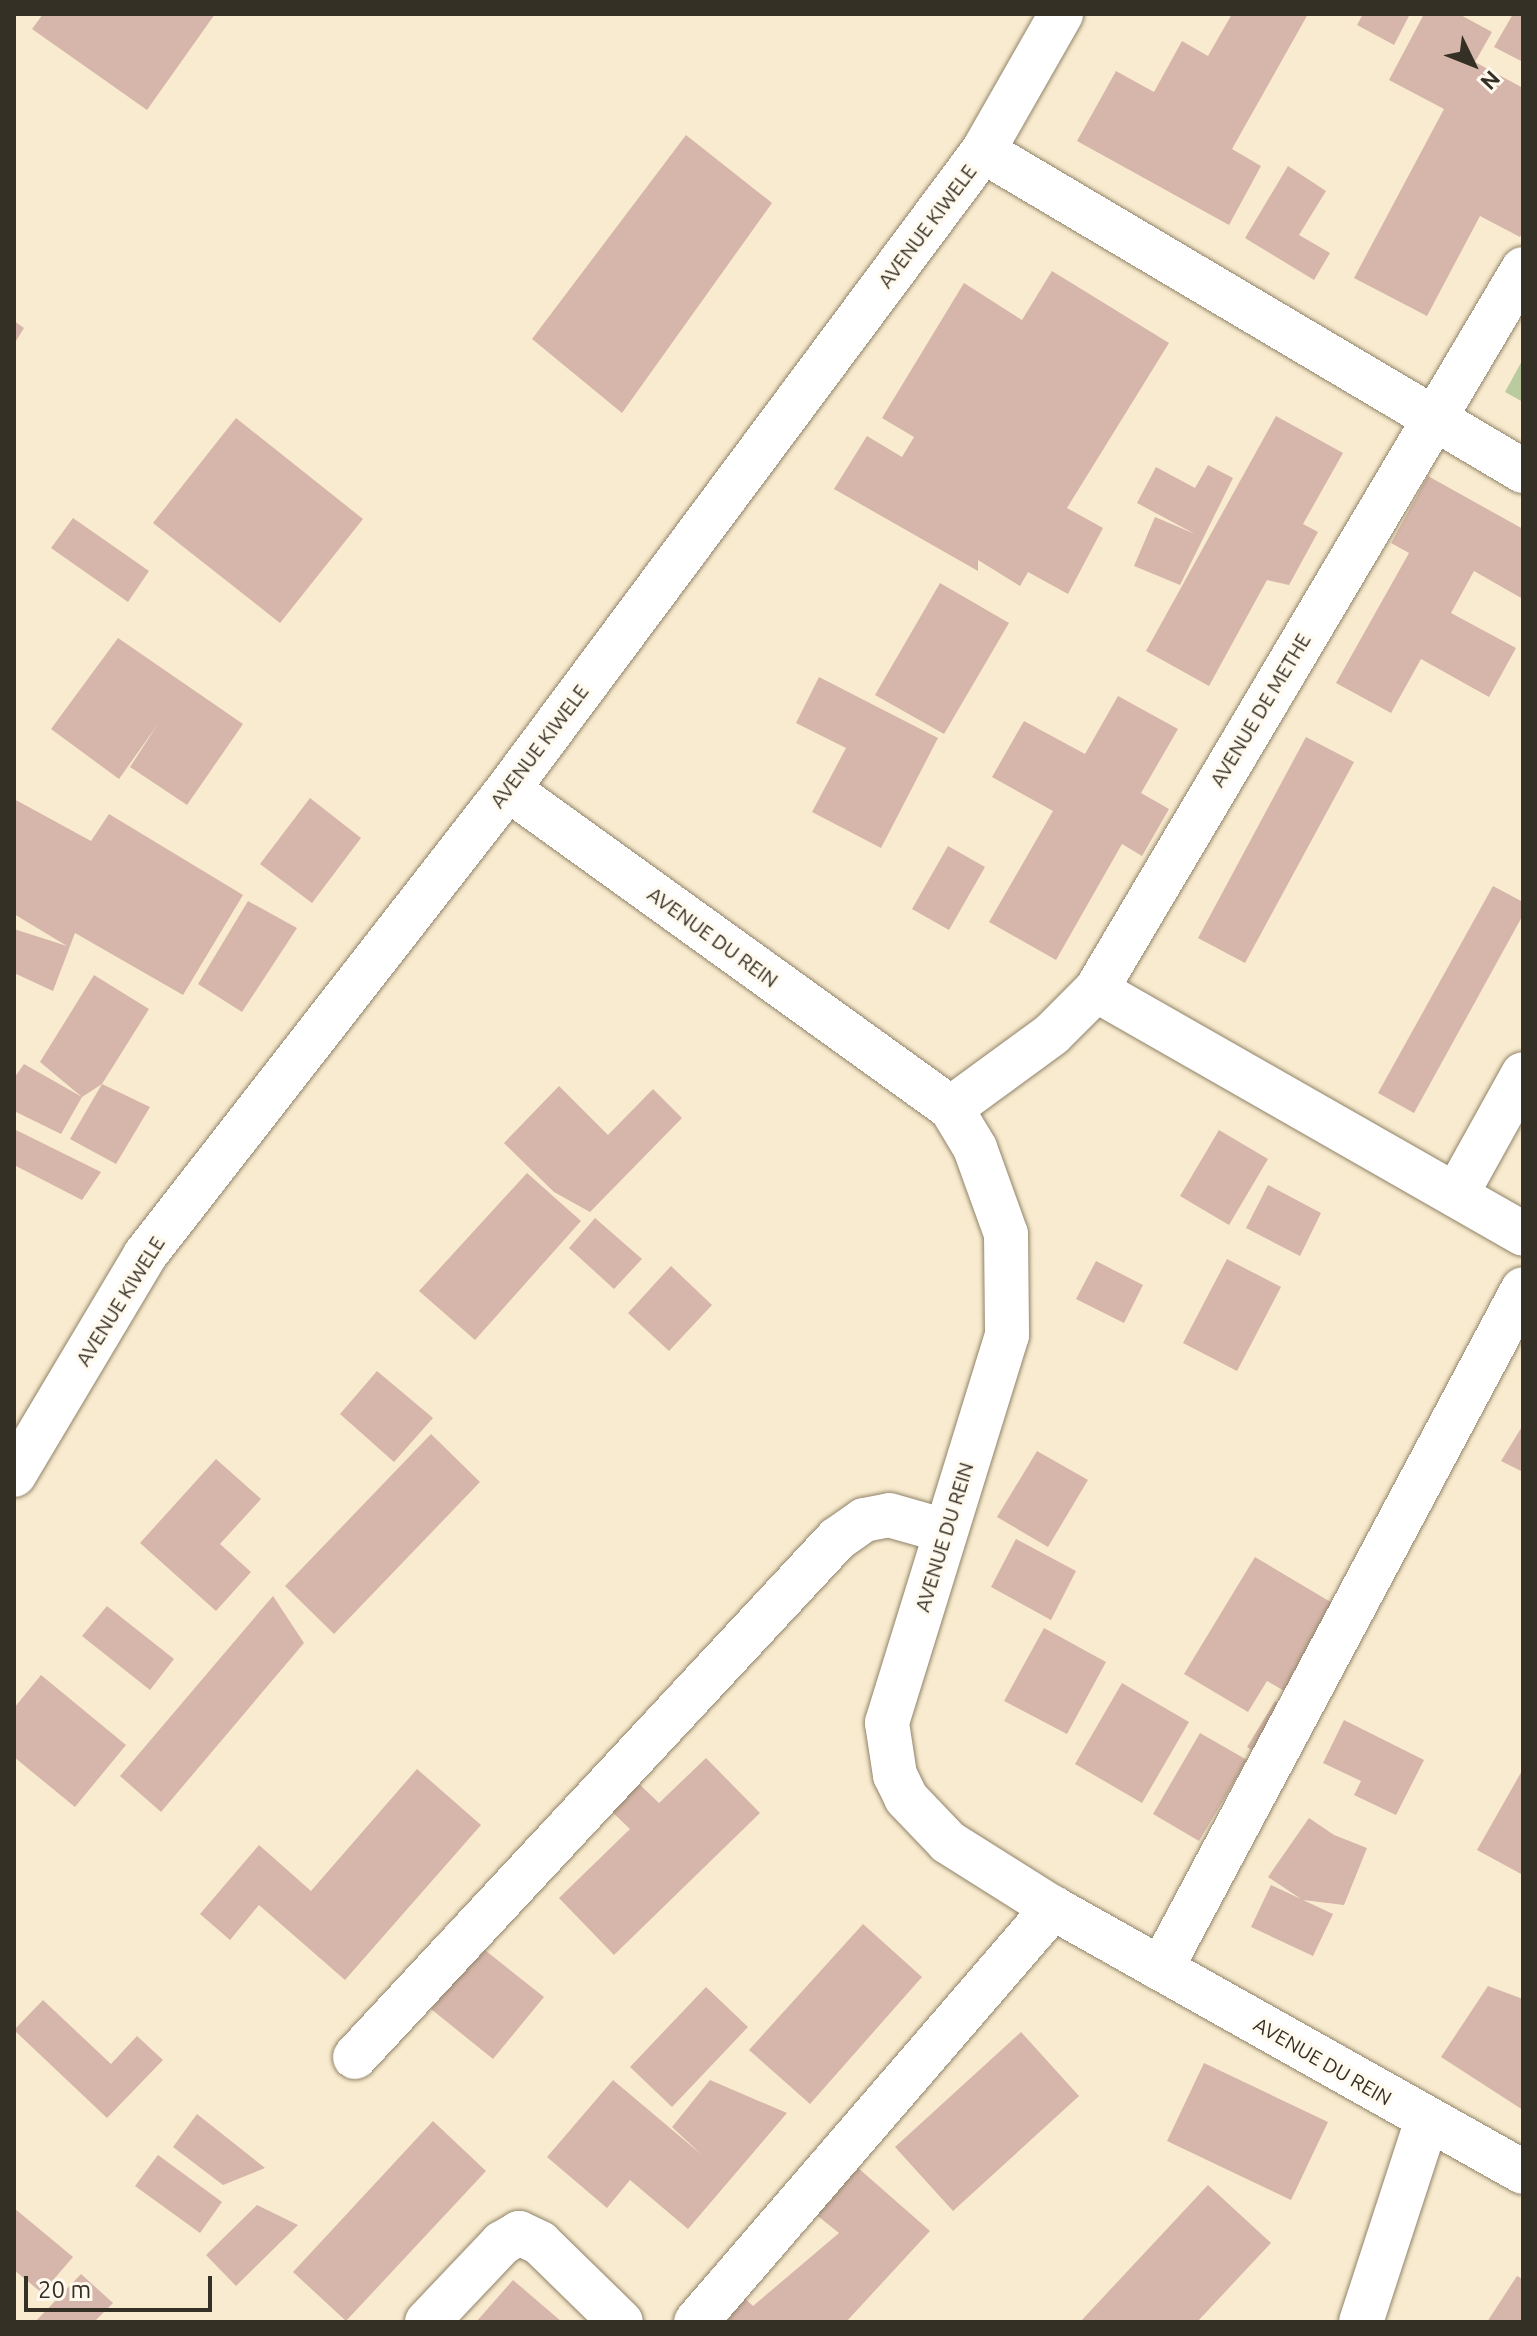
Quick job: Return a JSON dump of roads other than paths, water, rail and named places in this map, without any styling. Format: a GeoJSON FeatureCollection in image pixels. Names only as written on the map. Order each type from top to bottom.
{"type":"FeatureCollection","features":[{"type":"Feature","properties":{"kind":"street","name":"AVENUE KIWELE"},"geometry":{"type":"LineString","coordinates":[[14,1475],[145,1255],[508,789],[983,151],[1061,14]]}},
{"type":"Feature","properties":{"kind":"street"},"geometry":{"type":"LineString","coordinates":[[983,151],[1431,421],[1523,471]]}},
{"type":"Feature","properties":{"kind":"street","name":"AVENUE DE METHE"},"geometry":{"type":"LineString","coordinates":[[951,1108],[1052,1034],[1096,990],[1523,269]]}},
{"type":"Feature","properties":{"kind":"street","name":"AVENUE DU REIN"},"geometry":{"type":"LineString","coordinates":[[508,789],[951,1108],[975,1148],[1006,1234],[1009,1283],[1007,1335],[887,1723],[895,1775],[906,1798],[948,1842],[1053,1908],[1523,2172]]}},
{"type":"Feature","properties":{"kind":"street"},"geometry":{"type":"LineString","coordinates":[[1096,990],[1523,1234]]}},
{"type":"Feature","properties":{"kind":"street"},"geometry":{"type":"LineString","coordinates":[[1456,1195],[1523,1074]]}},
{"type":"Feature","properties":{"kind":"street"},"geometry":{"type":"LineString","coordinates":[[1161,1969],[1523,1289]]}},
{"type":"Feature","properties":{"kind":"street"},"geometry":{"type":"LineString","coordinates":[[355,2057],[837,1539],[864,1520],[889,1515],[945,1531]]}},
{"type":"Feature","properties":{"kind":"street"},"geometry":{"type":"LineString","coordinates":[[696,2322],[1053,1908]]}},
{"type":"Feature","properties":{"kind":"street"},"geometry":{"type":"LineString","coordinates":[[1361,2322],[1427,2120]]}},
{"type":"Feature","properties":{"kind":"street"},"geometry":{"type":"LineString","coordinates":[[427,2322],[502,2243],[519,2233],[540,2243],[621,2322]]}}]}
